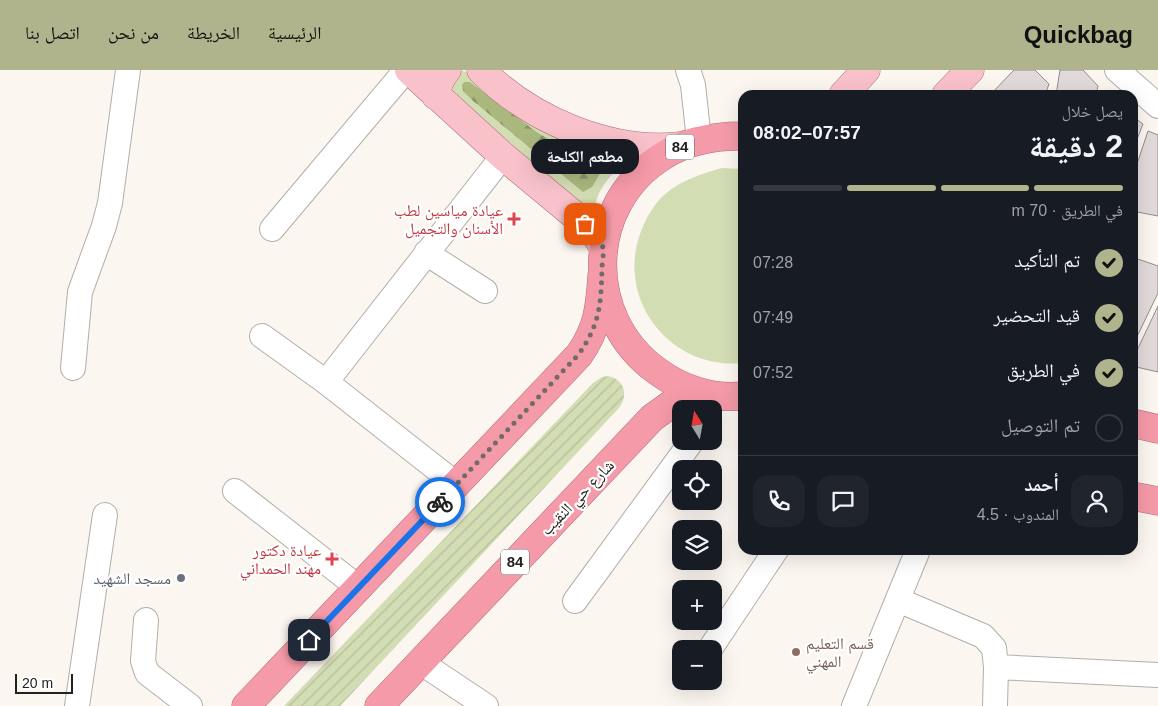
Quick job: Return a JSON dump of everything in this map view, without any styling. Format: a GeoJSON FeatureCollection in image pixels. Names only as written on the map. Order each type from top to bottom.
{"type":"FeatureCollection","features":[{"type":"Feature","properties":{"kind":"highway","name":"84"},"geometry":{"type":"LineString","coordinates":[[246,706],[578,355],[596,326],[603,247],[608,225],[617,205],[629,186],[644,170],[656,161],[691,143],[722,136],[738,136]]}},
{"type":"Feature","properties":{"kind":"highway","name":"84"},"geometry":{"type":"LineString","coordinates":[[602,275],[608,307],[622,337],[644,362],[700,400]]}},
{"type":"Feature","properties":{"kind":"highway","name":"84"},"geometry":{"type":"LineString","coordinates":[[709,400],[738,396]]}},
{"type":"Feature","properties":{"kind":"highway","name":"شارع حي النقيب"},"geometry":{"type":"LineString","coordinates":[[677,400],[681,397],[697,400]]}},
{"type":"Feature","properties":{"kind":"highway","name":"شارع حي النقيب"},"geometry":{"type":"LineString","coordinates":[[379,706],[652,418],[672,404]]}},
{"type":"Feature","properties":{"kind":"highway"},"geometry":{"type":"LineString","coordinates":[[1138,424],[1158,429]]}},
{"type":"Feature","properties":{"kind":"highway"},"geometry":{"type":"LineString","coordinates":[[1138,497],[1158,501]]}},
{"type":"Feature","properties":{"kind":"main road"},"geometry":{"type":"LineString","coordinates":[[407,70],[503,156],[585,224],[603,247]]}},
{"type":"Feature","properties":{"kind":"main road"},"geometry":{"type":"LineString","coordinates":[[436,96],[440,78],[447,70]]}},
{"type":"Feature","properties":{"kind":"main road"},"geometry":{"type":"LineString","coordinates":[[481,70],[524,104],[563,126],[628,144],[665,148],[691,143]]}},
{"type":"Feature","properties":{"kind":"main road"},"geometry":{"type":"LineString","coordinates":[[848,90],[866,70]]}},
{"type":"Feature","properties":{"kind":"main road"},"geometry":{"type":"LineString","coordinates":[[951,90],[970,70]]}},
{"type":"Feature","properties":{"kind":"street"},"geometry":{"type":"LineString","coordinates":[[73,368],[80,292],[99,242],[110,203],[128,70]]}},
{"type":"Feature","properties":{"kind":"street"},"geometry":{"type":"LineString","coordinates":[[272,229],[407,70]]}},
{"type":"Feature","properties":{"kind":"street"},"geometry":{"type":"LineString","coordinates":[[688,70],[693,84],[691,143]]}},
{"type":"Feature","properties":{"kind":"street"},"geometry":{"type":"LineString","coordinates":[[1117,70],[1158,106]]}},
{"type":"Feature","properties":{"kind":"street"},"geometry":{"type":"LineString","coordinates":[[326,382],[503,156]]}},
{"type":"Feature","properties":{"kind":"street"},"geometry":{"type":"LineString","coordinates":[[426,253],[485,291]]}},
{"type":"Feature","properties":{"kind":"street"},"geometry":{"type":"LineString","coordinates":[[262,336],[326,382],[456,484]]}},
{"type":"Feature","properties":{"kind":"street"},"geometry":{"type":"LineString","coordinates":[[575,601],[685,450]]}},
{"type":"Feature","properties":{"kind":"street"},"geometry":{"type":"LineString","coordinates":[[235,491],[359,588]]}},
{"type":"Feature","properties":{"kind":"street"},"geometry":{"type":"LineString","coordinates":[[77,706],[105,515]]}},
{"type":"Feature","properties":{"kind":"street"},"geometry":{"type":"LineString","coordinates":[[716,640],[773,555]]}},
{"type":"Feature","properties":{"kind":"street"},"geometry":{"type":"LineString","coordinates":[[854,706],[916,555]]}},
{"type":"Feature","properties":{"kind":"street"},"geometry":{"type":"LineString","coordinates":[[898,600],[983,636],[994,648],[996,667],[995,706]]}},
{"type":"Feature","properties":{"kind":"street"},"geometry":{"type":"LineString","coordinates":[[146,620],[142,661],[147,673],[190,706]]}},
{"type":"Feature","properties":{"kind":"street"},"geometry":{"type":"LineString","coordinates":[[420,662],[486,706]]}},
{"type":"Feature","properties":{"kind":"street"},"geometry":{"type":"LineString","coordinates":[[996,667],[1158,675]]}},
{"type":"Feature","properties":{"kind":"green space"},"geometry":{"type":"Polygon","coordinates":[[[458,70],[472,73],[627,156],[627,161],[604,184],[593,214],[451,92],[449,77],[458,70]]]}},
{"type":"Feature","properties":{"kind":"green space"},"geometry":{"type":"Polygon","coordinates":[[[464,82],[470,82],[538,133],[560,146],[586,156],[603,159],[607,162],[592,187],[583,192],[472,100],[463,91],[462,85],[464,82]]]}},
{"type":"Feature","properties":{"kind":"green space"},"geometry":{"type":"Polygon","coordinates":[[[722,168],[738,169],[738,363],[717,362],[694,356],[674,344],[657,328],[644,308],[637,286],[635,262],[639,237],[652,209],[664,195],[684,181],[722,168]]]}},
{"type":"Feature","properties":{"kind":"green space"},"geometry":{"type":"Polygon","coordinates":[[[608,376],[618,380],[623,388],[624,398],[619,408],[340,706],[284,706],[593,383],[602,377],[608,376]]]}},
{"type":"Feature","properties":{"kind":"building"},"geometry":{"type":"Polygon","coordinates":[[[1014,70],[1035,70],[1049,84],[1047,90],[995,90],[1014,70]]]}},
{"type":"Feature","properties":{"kind":"building"},"geometry":{"type":"Polygon","coordinates":[[[1060,70],[1083,70],[1098,86],[1097,90],[1057,90],[1060,70]]]}},
{"type":"Feature","properties":{"kind":"building"},"geometry":{"type":"Polygon","coordinates":[[[1138,120],[1143,124],[1138,137],[1138,120]]]}},
{"type":"Feature","properties":{"kind":"building"},"geometry":{"type":"Polygon","coordinates":[[[1148,131],[1158,135],[1158,216],[1138,212],[1138,161],[1148,131]]]}},
{"type":"Feature","properties":{"kind":"building"},"geometry":{"type":"Polygon","coordinates":[[[1138,259],[1158,266],[1158,293],[1138,335],[1138,259]]]}},
{"type":"Feature","properties":{"kind":"building"},"geometry":{"type":"Polygon","coordinates":[[[1158,306],[1158,372],[1138,367],[1138,348],[1158,306]]]}},
{"type":"Feature","properties":{"kind":"way so far"},"geometry":{"type":"LineString","coordinates":[[440,502],[578,355],[596,326],[601,294],[603,247],[585,224]]}},
{"type":"Feature","properties":{"kind":"place","name":"عيادة مياسين لطب الأسنان والتجميل"},"geometry":{"type":"Point","coordinates":[514,219]}},
{"type":"Feature","properties":{"kind":"place","name":"مطعم الكلحة"},"geometry":{"type":"Point","coordinates":[585,224]}},
{"type":"Feature","properties":{"kind":"place","name":"عيادة دكتور مهند الحمداني"},"geometry":{"type":"Point","coordinates":[332,559]}},
{"type":"Feature","properties":{"kind":"place","name":"مسجد الشهيد"},"geometry":{"type":"Point","coordinates":[181,578]}},
{"type":"Feature","properties":{"kind":"place","name":"قسم التعليم المهني"},"geometry":{"type":"Point","coordinates":[796,652]}},
{"type":"Feature","properties":{"kind":"route"},"geometry":{"type":"LineString","coordinates":[[309,640],[440,502]]}}]}
